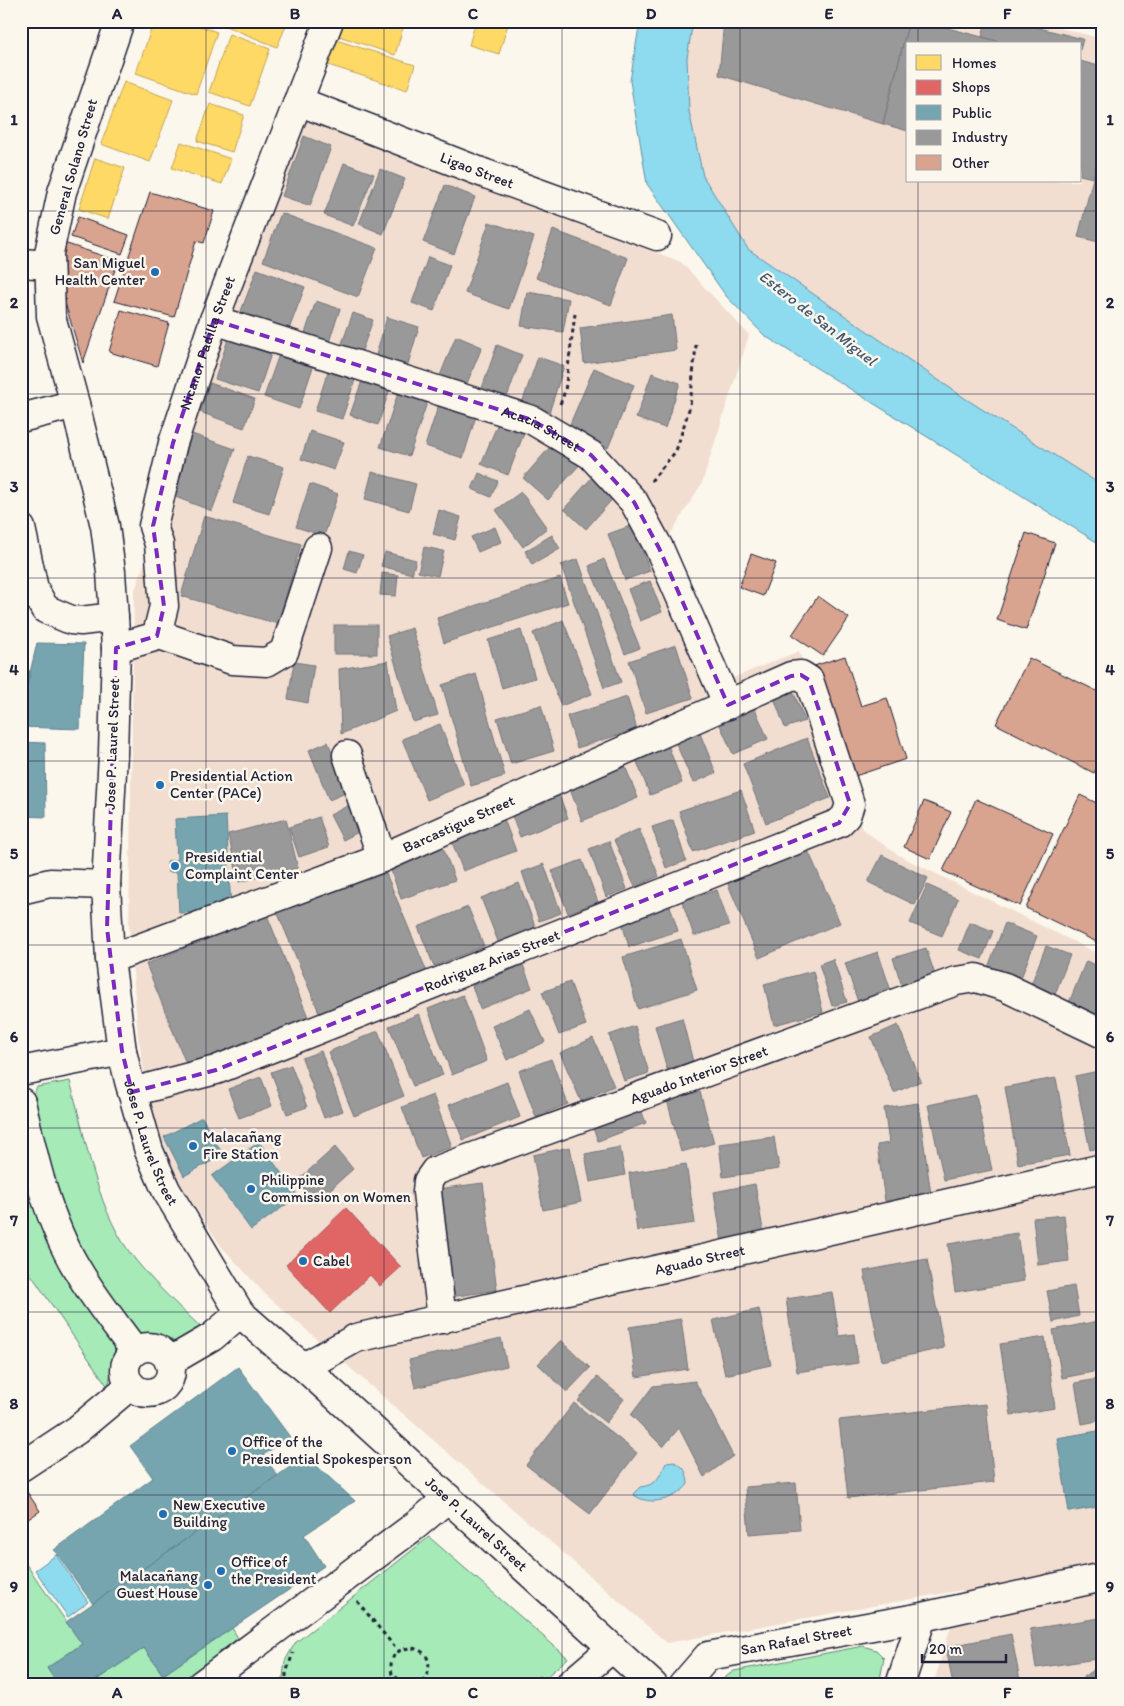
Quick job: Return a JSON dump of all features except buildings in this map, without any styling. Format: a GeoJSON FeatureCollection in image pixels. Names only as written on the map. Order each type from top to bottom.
{"type":"FeatureCollection","features":[{"type":"Feature","properties":{"kind":"street","name":"General Solano Street"},"geometry":{"type":"LineString","coordinates":[[75,404],[51,316],[49,253],[62,192],[120,21]]}},
{"type":"Feature","properties":{"kind":"street","name":"Nicanor Padilla Street"},"geometry":{"type":"LineString","coordinates":[[157,634],[164,606],[159,544],[153,526],[173,443],[214,320],[329,21]]}},
{"type":"Feature","properties":{"kind":"street","name":"Ligao Street"},"geometry":{"type":"LineString","coordinates":[[298,101],[486,174],[657,236]]}},
{"type":"Feature","properties":{"kind":"street"},"geometry":{"type":"LineString","coordinates":[[21,263],[49,265]]}},
{"type":"Feature","properties":{"kind":"street","name":"Acacia Street"},"geometry":{"type":"LineString","coordinates":[[214,320],[532,420],[591,455],[634,502],[659,548],[728,705]]}},
{"type":"Feature","properties":{"kind":"street"},"geometry":{"type":"LineString","coordinates":[[21,418],[75,404]]}},
{"type":"Feature","properties":{"kind":"street","name":"Jose P. Laurel Street"},"geometry":{"type":"LineString","coordinates":[[75,404],[105,526],[116,648],[106,885],[110,959],[122,1051],[149,1151],[166,1190],[240,1313],[304,1367],[653,1685]]}},
{"type":"Feature","properties":{"kind":"street"},"geometry":{"type":"LineString","coordinates":[[21,528],[34,589],[45,608],[76,620],[114,618]]}},
{"type":"Feature","properties":{"kind":"street"},"geometry":{"type":"LineString","coordinates":[[116,648],[154,637],[157,634],[232,660],[267,662],[284,652],[318,548]]}},
{"type":"Feature","properties":{"kind":"street","name":"Barcastigue Street"},"geometry":{"type":"LineString","coordinates":[[110,959],[382,858],[791,676],[801,674],[809,680],[850,804],[846,816]]}},
{"type":"Feature","properties":{"kind":"street"},"geometry":{"type":"LineString","coordinates":[[347,755],[382,858]]}},
{"type":"Feature","properties":{"kind":"street","name":"Rodriguez Arias Street"},"geometry":{"type":"LineString","coordinates":[[132,1092],[216,1070],[839,823],[846,816]]}},
{"type":"Feature","properties":{"kind":"street"},"geometry":{"type":"LineString","coordinates":[[21,890],[50,883],[106,885]]}},
{"type":"Feature","properties":{"kind":"street","name":"Aguado Interior Street"},"geometry":{"type":"LineString","coordinates":[[442,1319],[426,1192],[428,1181],[436,1171],[956,981],[976,978],[1005,987],[1103,1034]]}},
{"type":"Feature","properties":{"kind":"street"},"geometry":{"type":"LineString","coordinates":[[21,1071],[122,1051]]}},
{"type":"Feature","properties":{"kind":"street"},"geometry":{"type":"LineString","coordinates":[[21,1102],[38,1175],[76,1268],[135,1351]]}},
{"type":"Feature","properties":{"kind":"street","name":"Aguado Street"},"geometry":{"type":"LineString","coordinates":[[304,1367],[356,1338],[1103,1168]]}},
{"type":"Feature","properties":{"kind":"street"},"geometry":{"type":"LineString","coordinates":[[169,1362],[212,1337],[240,1313]]}},
{"type":"Feature","properties":{"kind":"street"},"geometry":{"type":"LineString","coordinates":[[151,1347],[159,1350],[169,1362],[169,1378],[160,1390],[144,1392],[131,1385],[127,1379],[126,1363],[135,1351],[151,1347]]}},
{"type":"Feature","properties":{"kind":"street"},"geometry":{"type":"LineString","coordinates":[[21,1467],[77,1430],[131,1385]]}},
{"type":"Feature","properties":{"kind":"street"},"geometry":{"type":"LineString","coordinates":[[201,1685],[416,1526],[448,1498]]}},
{"type":"Feature","properties":{"kind":"street","name":"San Rafael Street"},"geometry":{"type":"LineString","coordinates":[[683,1685],[708,1656],[922,1617],[1103,1577]]}},
{"type":"Feature","properties":{"kind":"street"},"geometry":{"type":"LineString","coordinates":[[900,1685],[922,1617]]}},
{"type":"Feature","properties":{"kind":"street"},"geometry":{"type":"LineString","coordinates":[[569,1685],[612,1648]]}},
{"type":"Feature","properties":{"kind":"path"},"geometry":{"type":"LineString","coordinates":[[549,430],[565,391],[575,314]]}},
{"type":"Feature","properties":{"kind":"path"},"geometry":{"type":"LineString","coordinates":[[634,502],[676,451],[690,406],[696,345]]}},
{"type":"Feature","properties":{"kind":"path"},"geometry":{"type":"LineString","coordinates":[[355,1599],[398,1651]]}},
{"type":"Feature","properties":{"kind":"path"},"geometry":{"type":"LineString","coordinates":[[404,1685],[395,1679],[390,1668],[398,1651],[410,1647],[417,1648],[426,1656],[429,1669],[423,1680],[415,1685]]}},
{"type":"Feature","properties":{"kind":"path"},"geometry":{"type":"LineString","coordinates":[[423,1680],[428,1685]]}},
{"type":"Feature","properties":{"kind":"highlighted area"},"geometry":{"type":"Polygon","coordinates":[[[214,320],[532,420],[591,455],[634,502],[659,548],[728,705],[791,676],[801,675],[809,680],[850,804],[839,823],[216,1070],[132,1092],[122,1051],[107,928],[116,648],[157,636],[164,606],[153,526],[173,443],[214,320]]]}},
{"type":"Feature","properties":{"kind":"shaded area"},"geometry":{"type":"Polygon","coordinates":[[[693,21],[1033,21],[1103,39],[1103,486],[966,399],[748,249],[703,176],[689,111],[687,58],[693,21]]]}},
{"type":"Feature","properties":{"kind":"shaded area"},"geometry":{"type":"Polygon","coordinates":[[[302,115],[681,262],[749,335],[702,483],[666,541],[706,689],[799,651],[862,829],[898,855],[1103,956],[1103,1685],[933,1685],[962,1590],[667,1643],[265,1294],[221,1246],[180,1184],[152,1117],[138,1035],[129,924],[134,593],[302,115]]]}},
{"type":"Feature","properties":{"kind":"green space"},"geometry":{"type":"Polygon","coordinates":[[[70,1081],[93,1169],[117,1232],[145,1272],[204,1330],[178,1347],[148,1341],[136,1334],[82,1251],[68,1221],[53,1182],[33,1094],[37,1087],[70,1081]]]}},
{"type":"Feature","properties":{"kind":"green space"},"geometry":{"type":"Polygon","coordinates":[[[21,1164],[31,1196],[114,1343],[115,1354],[108,1387],[21,1260],[21,1164]]]}},
{"type":"Feature","properties":{"kind":"green space"},"geometry":{"type":"Polygon","coordinates":[[[429,1537],[568,1658],[537,1685],[282,1685],[285,1661],[295,1643],[429,1537]]]}},
{"type":"Feature","properties":{"kind":"green space"},"geometry":{"type":"Polygon","coordinates":[[[21,1557],[82,1644],[47,1668],[58,1685],[21,1685],[21,1557]]]}},
{"type":"Feature","properties":{"kind":"green space"},"geometry":{"type":"Polygon","coordinates":[[[232,1628],[238,1638],[179,1685],[89,1685],[144,1648],[163,1675],[232,1628]]]}},
{"type":"Feature","properties":{"kind":"green space"},"geometry":{"type":"Polygon","coordinates":[[[863,1646],[876,1650],[884,1658],[879,1685],[718,1685],[720,1681],[734,1671],[863,1646]]]}},
{"type":"Feature","properties":{"kind":"water","name":"Estero de San Miguel"},"geometry":{"type":"Polygon","coordinates":[[[640,21],[693,21],[687,58],[689,111],[703,176],[748,249],[966,399],[1103,486],[1103,546],[765,336],[726,296],[647,184],[630,81],[640,21]]]}},
{"type":"Feature","properties":{"kind":"water"},"geometry":{"type":"Polygon","coordinates":[[[674,1462],[683,1468],[688,1484],[677,1494],[654,1501],[639,1498],[633,1494],[640,1487],[657,1480],[666,1463],[674,1462]]]}},
{"type":"Feature","properties":{"kind":"water"},"geometry":{"type":"Polygon","coordinates":[[[56,1555],[88,1602],[68,1617],[35,1570],[56,1555]]]}},
{"type":"Feature","properties":{"kind":"place","name":"San Miguel Health Center"},"geometry":{"type":"Point","coordinates":[155,272]}},
{"type":"Feature","properties":{"kind":"place","name":"Presidential Action Center (PACe)"},"geometry":{"type":"Point","coordinates":[160,785]}},
{"type":"Feature","properties":{"kind":"place","name":"Presidential Complaint Center"},"geometry":{"type":"Point","coordinates":[175,866]}},
{"type":"Feature","properties":{"kind":"place","name":"Malacañang Fire Station"},"geometry":{"type":"Point","coordinates":[193,1146]}},
{"type":"Feature","properties":{"kind":"place","name":"Philippine Commission on Women"},"geometry":{"type":"Point","coordinates":[251,1189]}},
{"type":"Feature","properties":{"kind":"place","name":"Cabel"},"geometry":{"type":"Point","coordinates":[303,1261]}},
{"type":"Feature","properties":{"kind":"place","name":"Office of the Presidential Spokesperson"},"geometry":{"type":"Point","coordinates":[232,1451]}},
{"type":"Feature","properties":{"kind":"place","name":"New Executive Building"},"geometry":{"type":"Point","coordinates":[163,1514]}},
{"type":"Feature","properties":{"kind":"place","name":"Office of the President"},"geometry":{"type":"Point","coordinates":[221,1571]}},
{"type":"Feature","properties":{"kind":"place","name":"Malacañang Guest House"},"geometry":{"type":"Point","coordinates":[208,1585]}}]}
